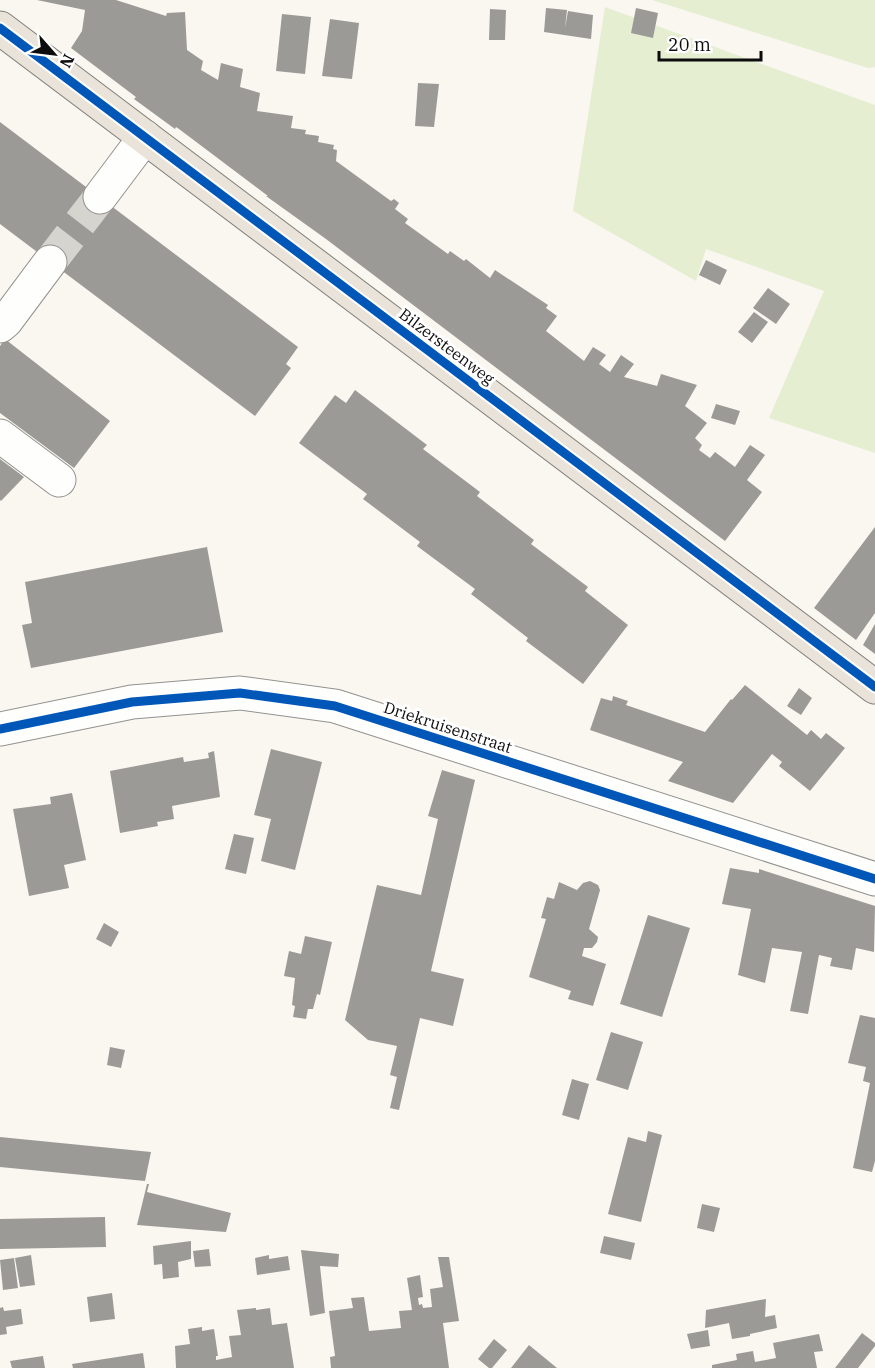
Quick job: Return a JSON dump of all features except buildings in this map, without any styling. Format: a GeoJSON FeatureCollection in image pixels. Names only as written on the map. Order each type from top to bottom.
{"type":"FeatureCollection","features":[{"type":"Feature","properties":{"kind":"main road","name":"Bilzersteenweg"},"geometry":{"type":"LineString","coordinates":[[0,28],[875,687]]}},
{"type":"Feature","properties":{"kind":"street"},"geometry":{"type":"LineString","coordinates":[[100,197],[145,137]]}},
{"type":"Feature","properties":{"kind":"street"},"geometry":{"type":"LineString","coordinates":[[0,326],[50,262]]}},
{"type":"Feature","properties":{"kind":"street"},"geometry":{"type":"LineString","coordinates":[[0,436],[59,480]]}},
{"type":"Feature","properties":{"kind":"street","name":"Driekruisenstraat"},"geometry":{"type":"LineString","coordinates":[[0,729],[132,702],[240,693],[335,706],[875,879]]}},
{"type":"Feature","properties":{"kind":"green space"},"geometry":{"type":"Polygon","coordinates":[[[652,0],[875,0],[875,67],[868,68],[652,0]]]}},
{"type":"Feature","properties":{"kind":"green space"},"geometry":{"type":"Polygon","coordinates":[[[605,7],[875,105],[875,453],[769,418],[824,291],[706,249],[696,281],[573,211],[605,7]]]}},
{"type":"Feature","properties":{"kind":"tunnel"},"geometry":{"type":"LineString","coordinates":[[50,262],[100,197]]}},
{"type":"Feature","properties":{"kind":"cycle path"},"geometry":{"type":"LineString","coordinates":[[0,28],[875,687]]}},
{"type":"Feature","properties":{"kind":"cycle path"},"geometry":{"type":"LineString","coordinates":[[0,729],[132,702],[240,693],[335,706],[875,879]]}}]}
